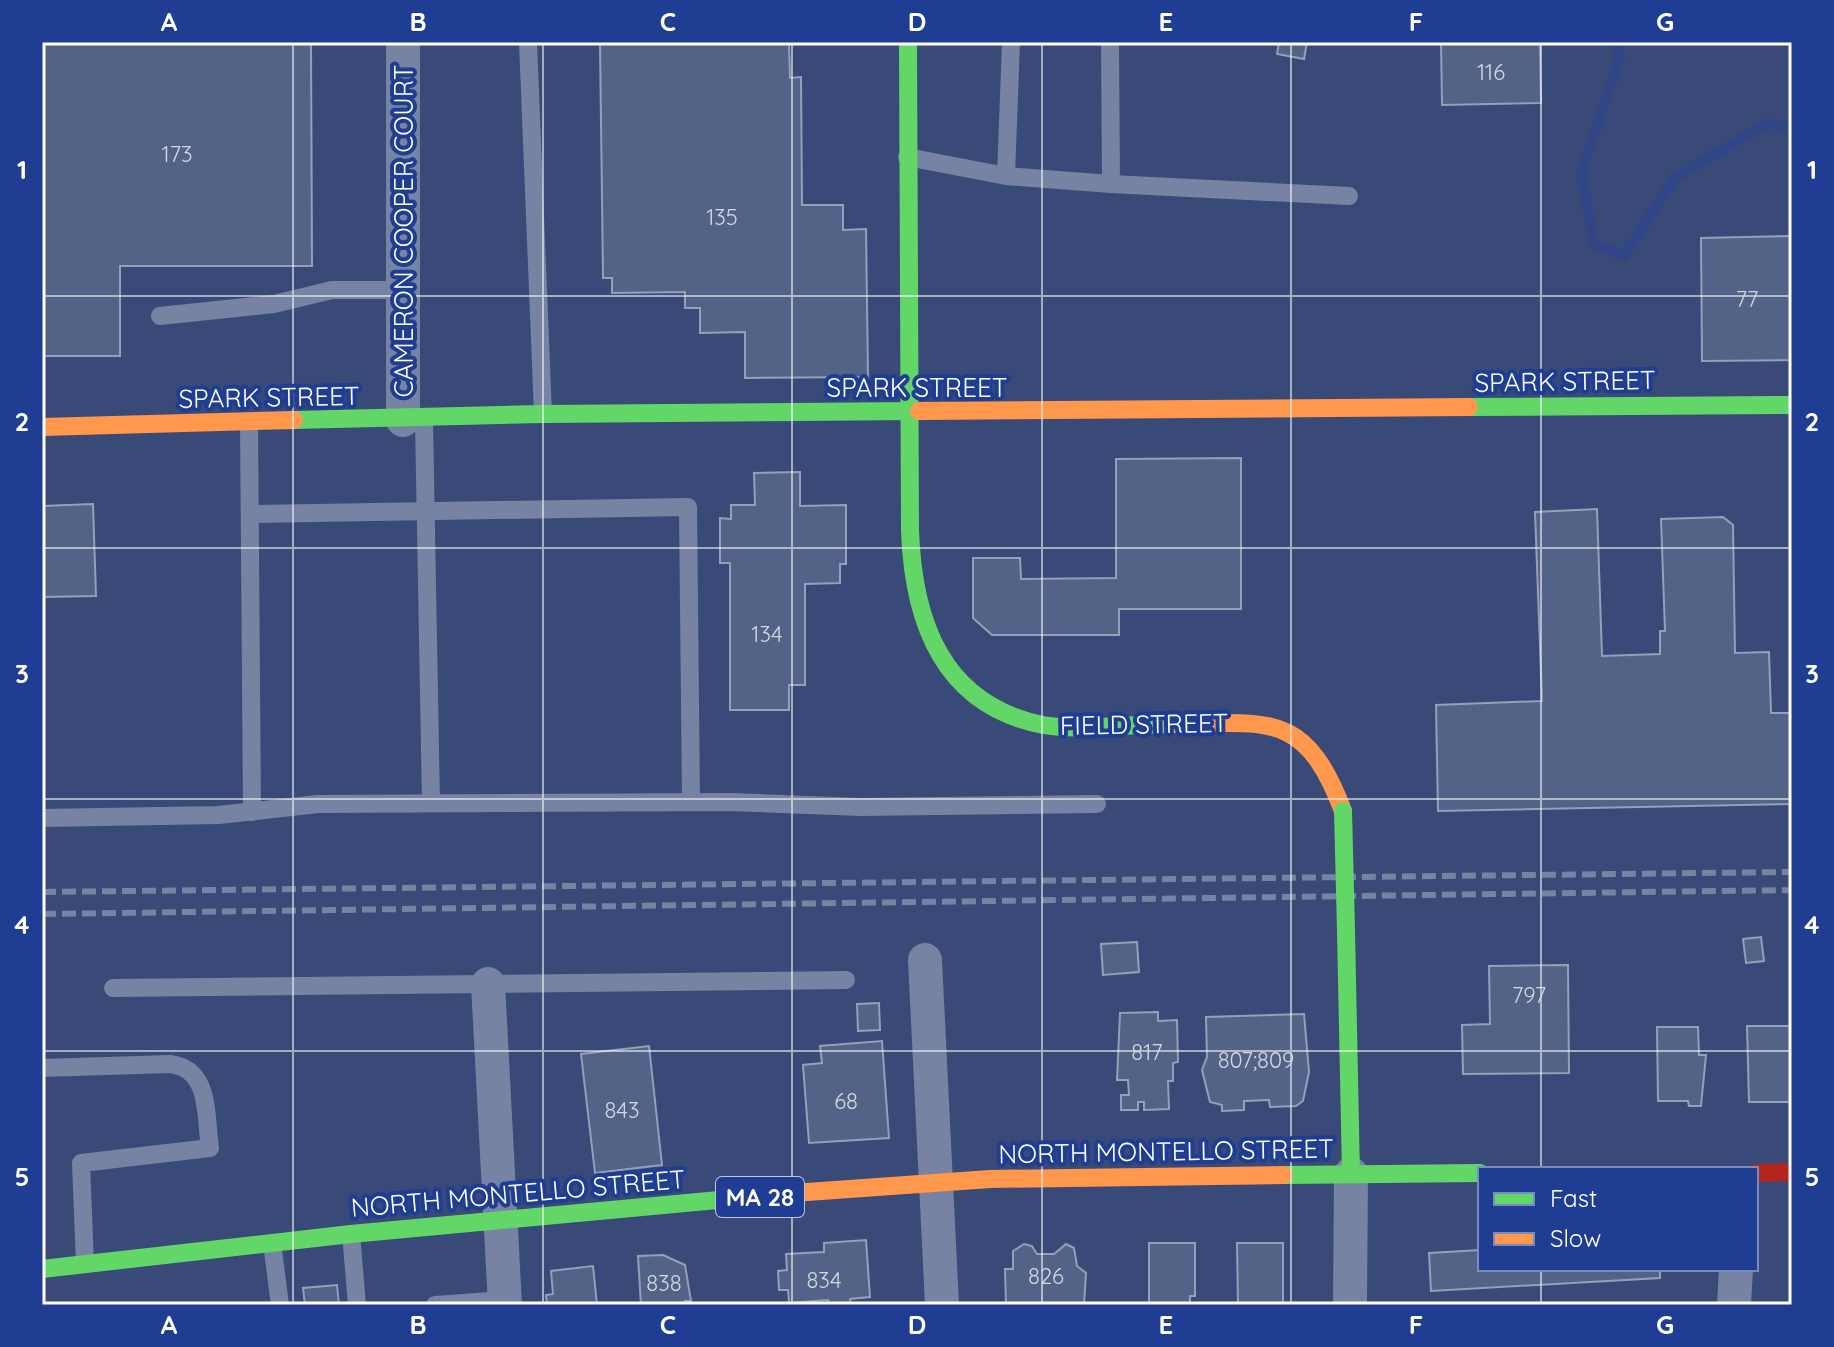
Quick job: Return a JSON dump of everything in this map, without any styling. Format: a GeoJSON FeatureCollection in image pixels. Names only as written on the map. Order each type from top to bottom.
{"type":"FeatureCollection","features":[{"type":"Feature","properties":{"kind":"street","name":"CAMERON COOPER COURT"},"geometry":{"type":"LineString","coordinates":[[403,42],[403,290],[414,420]]}},
{"type":"Feature","properties":{"kind":"street","name":"FIELD STREET"},"geometry":{"type":"LineString","coordinates":[[908,42],[909,413],[914,578],[920,612],[931,641],[946,665],[966,687],[1018,718],[1045,725],[1220,722],[1268,725],[1294,734],[1324,762],[1343,811],[1351,1174]]}},
{"type":"Feature","properties":{"kind":"street","name":"SPARK STREET"},"geometry":{"type":"LineString","coordinates":[[42,427],[414,420],[543,414],[1792,405]]}},
{"type":"Feature","properties":{"kind":"street"},"geometry":{"type":"LineString","coordinates":[[925,960],[942,1305]]}},
{"type":"Feature","properties":{"kind":"street"},"geometry":{"type":"LineString","coordinates":[[488,984],[505,1302]]}},
{"type":"Feature","properties":{"kind":"street"},"geometry":{"type":"LineString","coordinates":[[1758,1173],[1792,1172]]}},
{"type":"Feature","properties":{"kind":"street","name":"NORTH MONTELLO STREET"},"geometry":{"type":"LineString","coordinates":[[42,1269],[351,1234],[935,1181],[1478,1173]]}},
{"type":"Feature","properties":{"kind":"street"},"geometry":{"type":"LineString","coordinates":[[1350,1305],[1351,1174]]}},
{"type":"Feature","properties":{"kind":"street"},"geometry":{"type":"LineString","coordinates":[[1734,1305],[1736,1271]]}},
{"type":"Feature","properties":{"kind":"lane"},"geometry":{"type":"LineString","coordinates":[[528,42],[543,414]]}},
{"type":"Feature","properties":{"kind":"lane"},"geometry":{"type":"LineString","coordinates":[[1006,176],[1011,42]]}},
{"type":"Feature","properties":{"kind":"lane"},"geometry":{"type":"LineString","coordinates":[[1110,42],[1111,184]]}},
{"type":"Feature","properties":{"kind":"lane"},"geometry":{"type":"LineString","coordinates":[[907,157],[1006,176],[1349,196]]}},
{"type":"Feature","properties":{"kind":"lane"},"geometry":{"type":"LineString","coordinates":[[160,316],[274,304],[332,290],[403,290]]}},
{"type":"Feature","properties":{"kind":"lane"},"geometry":{"type":"LineString","coordinates":[[414,420],[426,510],[431,803]]}},
{"type":"Feature","properties":{"kind":"lane"},"geometry":{"type":"LineString","coordinates":[[249,423],[252,812]]}},
{"type":"Feature","properties":{"kind":"lane"},"geometry":{"type":"LineString","coordinates":[[250,514],[688,507],[691,802]]}},
{"type":"Feature","properties":{"kind":"lane"},"geometry":{"type":"LineString","coordinates":[[42,818],[252,812],[318,804],[691,802],[860,807],[1097,804]]}},
{"type":"Feature","properties":{"kind":"lane"},"geometry":{"type":"LineString","coordinates":[[113,988],[846,980]]}},
{"type":"Feature","properties":{"kind":"lane"},"geometry":{"type":"LineString","coordinates":[[42,1068],[155,1063],[189,1069],[201,1082],[210,1148],[81,1163],[85,1264]]}},
{"type":"Feature","properties":{"kind":"lane"},"geometry":{"type":"LineString","coordinates":[[351,1234],[357,1305]]}},
{"type":"Feature","properties":{"kind":"lane"},"geometry":{"type":"LineString","coordinates":[[272,1243],[280,1305]]}},
{"type":"Feature","properties":{"kind":"lane"},"geometry":{"type":"LineString","coordinates":[[438,1305],[505,1302]]}},
{"type":"Feature","properties":{"kind":"building"},"geometry":{"type":"Polygon","coordinates":[[[42,42],[311,42],[312,266],[120,266],[120,356],[42,356],[42,42]]]}},
{"type":"Feature","properties":{"kind":"building"},"geometry":{"type":"Polygon","coordinates":[[[600,42],[803,42],[789,44],[790,78],[801,77],[802,205],[843,205],[843,230],[866,229],[868,377],[745,378],[745,332],[700,333],[700,308],[685,308],[685,292],[612,293],[612,278],[603,278],[600,42]]]}},
{"type":"Feature","properties":{"kind":"building"},"geometry":{"type":"Polygon","coordinates":[[[1279,42],[1307,42],[1304,59],[1277,54],[1279,42]]]}},
{"type":"Feature","properties":{"kind":"building"},"geometry":{"type":"Polygon","coordinates":[[[1441,42],[1540,42],[1541,103],[1442,105],[1441,42]]]}},
{"type":"Feature","properties":{"kind":"building"},"geometry":{"type":"Polygon","coordinates":[[[1792,236],[1792,360],[1702,361],[1701,238],[1792,236]]]}},
{"type":"Feature","properties":{"kind":"building"},"geometry":{"type":"Polygon","coordinates":[[[1241,458],[1241,609],[1119,609],[1119,635],[992,635],[973,618],[973,558],[1020,558],[1021,579],[1116,578],[1116,459],[1241,458]]]}},
{"type":"Feature","properties":{"kind":"building"},"geometry":{"type":"Polygon","coordinates":[[[800,472],[800,506],[846,505],[846,564],[840,564],[840,583],[805,584],[805,685],[789,685],[789,710],[730,710],[730,563],[720,563],[720,518],[731,519],[731,505],[755,505],[754,473],[800,472]]]}},
{"type":"Feature","properties":{"kind":"building"},"geometry":{"type":"Polygon","coordinates":[[[93,504],[96,596],[42,597],[42,506],[93,504]]]}},
{"type":"Feature","properties":{"kind":"building"},"geometry":{"type":"Polygon","coordinates":[[[1597,509],[1602,656],[1660,654],[1660,631],[1665,631],[1661,519],[1723,517],[1733,525],[1735,653],[1769,652],[1771,713],[1792,713],[1792,804],[1438,811],[1436,705],[1542,701],[1535,512],[1597,509]]]}},
{"type":"Feature","properties":{"kind":"building"},"geometry":{"type":"Polygon","coordinates":[[[1761,937],[1764,961],[1746,963],[1743,939],[1761,937]]]}},
{"type":"Feature","properties":{"kind":"building"},"geometry":{"type":"Polygon","coordinates":[[[1137,942],[1139,972],[1103,975],[1101,944],[1137,942]]]}},
{"type":"Feature","properties":{"kind":"building"},"geometry":{"type":"Polygon","coordinates":[[[1568,965],[1569,1073],[1463,1074],[1462,1025],[1490,1024],[1489,966],[1568,965]]]}},
{"type":"Feature","properties":{"kind":"building"},"geometry":{"type":"Polygon","coordinates":[[[879,1003],[880,1030],[858,1031],[857,1004],[879,1003]]]}},
{"type":"Feature","properties":{"kind":"building"},"geometry":{"type":"Polygon","coordinates":[[[1158,1012],[1158,1021],[1177,1020],[1178,1062],[1173,1063],[1173,1081],[1168,1081],[1169,1109],[1144,1110],[1144,1102],[1138,1102],[1138,1110],[1121,1110],[1121,1095],[1129,1095],[1128,1080],[1117,1080],[1120,1013],[1158,1012]]]}},
{"type":"Feature","properties":{"kind":"building"},"geometry":{"type":"Polygon","coordinates":[[[1304,1014],[1309,1072],[1303,1101],[1296,1106],[1270,1107],[1269,1100],[1244,1101],[1244,1110],[1222,1111],[1222,1105],[1210,1102],[1202,1070],[1207,1057],[1206,1017],[1304,1014]]]}},
{"type":"Feature","properties":{"kind":"building"},"geometry":{"type":"Polygon","coordinates":[[[1747,1026],[1792,1026],[1791,1102],[1749,1102],[1747,1026]]]}},
{"type":"Feature","properties":{"kind":"building"},"geometry":{"type":"Polygon","coordinates":[[[1657,1027],[1698,1027],[1699,1055],[1706,1055],[1701,1106],[1689,1106],[1688,1101],[1658,1101],[1657,1027]]]}},
{"type":"Feature","properties":{"kind":"building"},"geometry":{"type":"Polygon","coordinates":[[[882,1041],[889,1138],[809,1143],[803,1065],[822,1063],[820,1046],[882,1041]]]}},
{"type":"Feature","properties":{"kind":"building"},"geometry":{"type":"Polygon","coordinates":[[[649,1046],[662,1165],[595,1173],[581,1054],[649,1046]]]}},
{"type":"Feature","properties":{"kind":"building"},"geometry":{"type":"Polygon","coordinates":[[[866,1240],[870,1297],[850,1299],[851,1305],[829,1305],[828,1300],[789,1303],[788,1290],[779,1290],[778,1271],[787,1270],[786,1254],[824,1252],[824,1243],[866,1240]]]}},
{"type":"Feature","properties":{"kind":"building"},"geometry":{"type":"Polygon","coordinates":[[[1149,1243],[1195,1243],[1195,1296],[1190,1296],[1190,1305],[1149,1305],[1149,1243]]]}},
{"type":"Feature","properties":{"kind":"building"},"geometry":{"type":"Polygon","coordinates":[[[1237,1243],[1283,1243],[1283,1305],[1238,1305],[1237,1243]]]}},
{"type":"Feature","properties":{"kind":"building"},"geometry":{"type":"Polygon","coordinates":[[[1024,1244],[1032,1246],[1037,1254],[1054,1254],[1066,1244],[1074,1248],[1077,1266],[1086,1273],[1084,1305],[1006,1305],[1005,1269],[1013,1269],[1013,1251],[1024,1244]]]}},
{"type":"Feature","properties":{"kind":"building"},"geometry":{"type":"Polygon","coordinates":[[[1478,1250],[1478,1271],[1660,1271],[1660,1278],[1431,1291],[1429,1253],[1478,1250]]]}},
{"type":"Feature","properties":{"kind":"building"},"geometry":{"type":"Polygon","coordinates":[[[663,1255],[685,1265],[691,1301],[685,1301],[686,1305],[641,1305],[638,1256],[663,1255]]]}},
{"type":"Feature","properties":{"kind":"building"},"geometry":{"type":"Polygon","coordinates":[[[593,1266],[597,1305],[547,1305],[546,1295],[553,1294],[551,1271],[593,1266]]]}},
{"type":"Feature","properties":{"kind":"building"},"geometry":{"type":"Polygon","coordinates":[[[337,1285],[339,1305],[305,1305],[303,1288],[337,1285]]]}},
{"type":"Feature","properties":{"kind":"waterway"},"geometry":{"type":"LineString","coordinates":[[1615,42],[1620,57],[1581,173],[1594,244],[1624,256],[1674,178],[1766,124],[1792,126]]}},
{"type":"Feature","properties":{"kind":"railway"},"geometry":{"type":"LineString","coordinates":[[42,892],[1792,872]]}},
{"type":"Feature","properties":{"kind":"railway"},"geometry":{"type":"LineString","coordinates":[[42,914],[1792,890]]}},
{"type":"Feature","properties":{"kind":"traffic: fast"},"geometry":{"type":"LineString","coordinates":[[908,42],[910,530],[912,564],[927,626],[940,654],[957,679],[980,699],[1008,715],[1057,727],[1172,724]]}},
{"type":"Feature","properties":{"kind":"traffic: fast"},"geometry":{"type":"LineString","coordinates":[[1469,407],[1792,405]]}},
{"type":"Feature","properties":{"kind":"traffic: fast"},"geometry":{"type":"LineString","coordinates":[[294,420],[543,414],[919,411]]}},
{"type":"Feature","properties":{"kind":"traffic: fast"},"geometry":{"type":"LineString","coordinates":[[1343,811],[1346,931]]}},
{"type":"Feature","properties":{"kind":"traffic: fast"},"geometry":{"type":"LineString","coordinates":[[1346,931],[1351,1174]]}},
{"type":"Feature","properties":{"kind":"traffic: fast"},"geometry":{"type":"LineString","coordinates":[[1284,1175],[1478,1173]]}},
{"type":"Feature","properties":{"kind":"traffic: fast"},"geometry":{"type":"LineString","coordinates":[[42,1269],[351,1234],[793,1193]]}},
{"type":"Feature","properties":{"kind":"traffic: slow"},"geometry":{"type":"LineString","coordinates":[[919,411],[1469,407]]}},
{"type":"Feature","properties":{"kind":"traffic: slow"},"geometry":{"type":"LineString","coordinates":[[42,427],[294,420]]}},
{"type":"Feature","properties":{"kind":"traffic: slow"},"geometry":{"type":"LineString","coordinates":[[1172,724],[1258,724],[1279,729],[1298,739],[1314,755],[1329,778],[1343,811]]}},
{"type":"Feature","properties":{"kind":"traffic: slow"},"geometry":{"type":"LineString","coordinates":[[793,1193],[990,1179],[1284,1175]]}},
{"type":"Feature","properties":{"kind":"traffic: jam"},"geometry":{"type":"LineString","coordinates":[[1758,1173],[1792,1172]]}}]}
